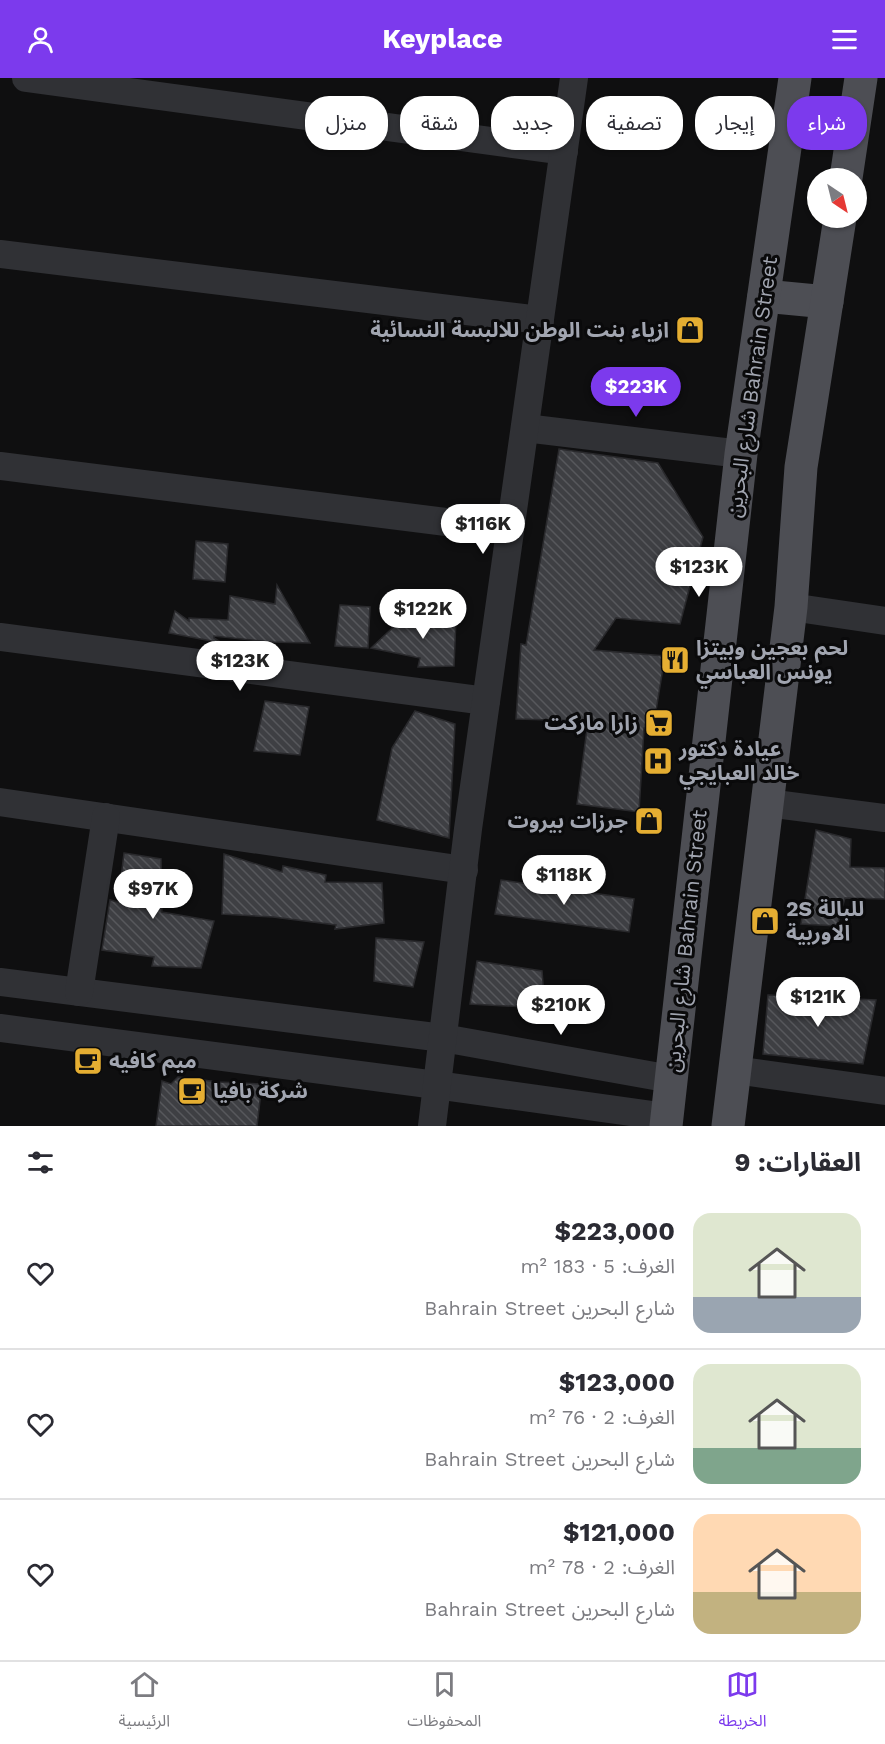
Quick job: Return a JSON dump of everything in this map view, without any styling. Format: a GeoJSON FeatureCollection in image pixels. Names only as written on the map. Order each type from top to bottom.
{"type":"FeatureCollection","features":[{"type":"Feature","properties":{"kind":"main road","name":"شارع البحرين Bahrain Street"},"geometry":{"type":"LineString","coordinates":[[666,1122],[741,454],[795,78]]}},
{"type":"Feature","properties":{"kind":"main road"},"geometry":{"type":"LineString","coordinates":[[848,168],[861,78]]}},
{"type":"Feature","properties":{"kind":"main road"},"geometry":{"type":"LineString","coordinates":[[728,1126],[791,607],[801,467],[838,228]]}},
{"type":"Feature","properties":{"kind":"main road"},"geometry":{"type":"LineString","coordinates":[[764,296],[827,302]]}},
{"type":"Feature","properties":{"kind":"street"},"geometry":{"type":"LineString","coordinates":[[26,78],[564,151]]}},
{"type":"Feature","properties":{"kind":"street"},"geometry":{"type":"LineString","coordinates":[[432,1126],[468,829],[574,78]]}},
{"type":"Feature","properties":{"kind":"street"},"geometry":{"type":"LineString","coordinates":[[0,254],[540,320]]}},
{"type":"Feature","properties":{"kind":"street"},"geometry":{"type":"LineString","coordinates":[[525,428],[741,454]]}},
{"type":"Feature","properties":{"kind":"street"},"geometry":{"type":"LineString","coordinates":[[0,466],[510,530]]}},
{"type":"Feature","properties":{"kind":"street"},"geometry":{"type":"LineString","coordinates":[[791,607],[885,621]]}},
{"type":"Feature","properties":{"kind":"street"},"geometry":{"type":"LineString","coordinates":[[0,637],[486,701]]}},
{"type":"Feature","properties":{"kind":"street"},"geometry":{"type":"LineString","coordinates":[[0,802],[464,870]]}},
{"type":"Feature","properties":{"kind":"street"},"geometry":{"type":"LineString","coordinates":[[767,803],[885,818]]}},
{"type":"Feature","properties":{"kind":"street"},"geometry":{"type":"LineString","coordinates":[[79,992],[106,817]]}},
{"type":"Feature","properties":{"kind":"street"},"geometry":{"type":"LineString","coordinates":[[0,982],[443,1038],[671,1079]]}},
{"type":"Feature","properties":{"kind":"street"},"geometry":{"type":"LineString","coordinates":[[0,1028],[436,1085],[666,1122]]}},
{"type":"Feature","properties":{"kind":"street"},"geometry":{"type":"LineString","coordinates":[[735,1070],[885,1090]]}},
{"type":"Feature","properties":{"kind":"building"},"geometry":{"type":"Polygon","coordinates":[[[559,449],[658,463],[703,537],[680,624],[616,618],[594,650],[665,656],[653,729],[644,728],[639,812],[577,804],[588,721],[516,719],[521,644],[526,645],[559,449]]]}},
{"type":"Feature","properties":{"kind":"building"},"geometry":{"type":"Polygon","coordinates":[[[196,541],[228,544],[225,582],[193,579],[196,541]]]}},
{"type":"Feature","properties":{"kind":"building"},"geometry":{"type":"Polygon","coordinates":[[[277,585],[310,643],[270,642],[214,636],[222,643],[169,633],[175,611],[189,621],[189,618],[228,620],[230,596],[275,604],[277,585]]]}},
{"type":"Feature","properties":{"kind":"building"},"geometry":{"type":"Polygon","coordinates":[[[340,605],[370,607],[368,648],[335,646],[340,605]]]}},
{"type":"Feature","properties":{"kind":"building"},"geometry":{"type":"Polygon","coordinates":[[[425,616],[456,619],[454,666],[418,667],[420,658],[371,648],[402,619],[425,616]]]}},
{"type":"Feature","properties":{"kind":"building"},"geometry":{"type":"Polygon","coordinates":[[[265,701],[309,707],[300,755],[254,751],[265,701]]]}},
{"type":"Feature","properties":{"kind":"building"},"geometry":{"type":"Polygon","coordinates":[[[415,711],[455,724],[449,838],[377,820],[392,748],[415,711]]]}},
{"type":"Feature","properties":{"kind":"building"},"geometry":{"type":"Polygon","coordinates":[[[816,830],[851,839],[850,867],[885,868],[885,899],[845,898],[837,926],[801,924],[816,830]]]}},
{"type":"Feature","properties":{"kind":"building"},"geometry":{"type":"Polygon","coordinates":[[[124,853],[161,859],[162,912],[214,921],[201,968],[152,966],[154,957],[102,950],[110,900],[118,902],[124,853]]]}},
{"type":"Feature","properties":{"kind":"building"},"geometry":{"type":"Polygon","coordinates":[[[224,854],[282,872],[283,866],[326,875],[325,882],[382,883],[384,923],[335,929],[336,925],[273,917],[222,914],[224,854]]]}},
{"type":"Feature","properties":{"kind":"building"},"geometry":{"type":"Polygon","coordinates":[[[501,880],[634,899],[629,932],[495,914],[501,880]]]}},
{"type":"Feature","properties":{"kind":"building"},"geometry":{"type":"Polygon","coordinates":[[[376,938],[424,942],[413,987],[374,981],[376,938]]]}},
{"type":"Feature","properties":{"kind":"building"},"geometry":{"type":"Polygon","coordinates":[[[477,961],[542,971],[545,1008],[470,1004],[477,961]]]}},
{"type":"Feature","properties":{"kind":"building"},"geometry":{"type":"Polygon","coordinates":[[[768,995],[876,1000],[863,1064],[763,1054],[768,995]]]}},
{"type":"Feature","properties":{"kind":"building"},"geometry":{"type":"Polygon","coordinates":[[[178,1077],[262,1084],[257,1126],[156,1126],[162,1081],[171,1084],[178,1077]]]}},
{"type":"Feature","properties":{"kind":"place","name":"ازياء بنت الوطن للالبسة النسائية"},"geometry":{"type":"Point","coordinates":[690,330]}},
{"type":"Feature","properties":{"kind":"place","name":"لحم بعجين وبيتزا يونس العباسي"},"geometry":{"type":"Point","coordinates":[675,660]}},
{"type":"Feature","properties":{"kind":"place","name":"زارا ماركت"},"geometry":{"type":"Point","coordinates":[659,723]}},
{"type":"Feature","properties":{"kind":"place","name":"عيادة دكتور خالد العبايجي"},"geometry":{"type":"Point","coordinates":[658,761]}},
{"type":"Feature","properties":{"kind":"place","name":"جرزات بيروت"},"geometry":{"type":"Point","coordinates":[649,821]}},
{"type":"Feature","properties":{"kind":"place","name":"2S للبالة الاوربية"},"geometry":{"type":"Point","coordinates":[765,921]}},
{"type":"Feature","properties":{"kind":"place","name":"ميم كافيه"},"geometry":{"type":"Point","coordinates":[88,1061]}},
{"type":"Feature","properties":{"kind":"place","name":"شركة بافيا"},"geometry":{"type":"Point","coordinates":[192,1091]}}]}
